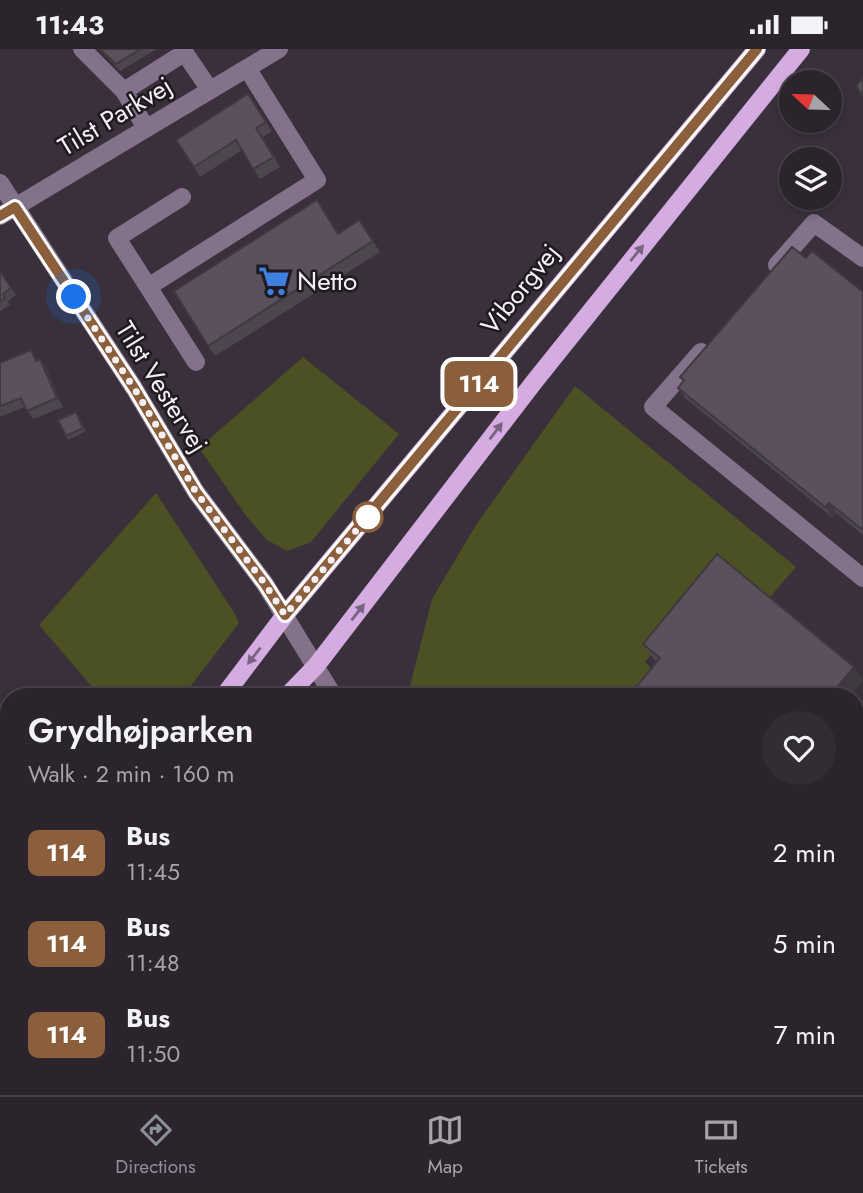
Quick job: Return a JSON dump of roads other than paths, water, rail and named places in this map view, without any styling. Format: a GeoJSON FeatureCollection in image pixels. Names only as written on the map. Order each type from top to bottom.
{"type":"FeatureCollection","features":[{"type":"Feature","properties":{"kind":"main road","name":"Viborgvej"},"geometry":{"type":"LineString","coordinates":[[230,688],[285,615],[757,49]]}},
{"type":"Feature","properties":{"kind":"main road"},"geometry":{"type":"LineString","coordinates":[[295,688],[316,666],[534,381],[801,49]]}},
{"type":"Feature","properties":{"kind":"street","name":"Tilst Parkvej"},"geometry":{"type":"LineString","coordinates":[[7,212],[279,49]]}},
{"type":"Feature","properties":{"kind":"street"},"geometry":{"type":"LineString","coordinates":[[124,90],[183,51],[210,90]]}},
{"type":"Feature","properties":{"kind":"street"},"geometry":{"type":"LineString","coordinates":[[92,52],[124,90],[146,128]]}},
{"type":"Feature","properties":{"kind":"street"},"geometry":{"type":"LineString","coordinates":[[148,287],[317,180],[247,68]]}},
{"type":"Feature","properties":{"kind":"street","name":"Tilst Vestervej"},"geometry":{"type":"LineString","coordinates":[[0,183],[7,212],[134,388],[196,492],[265,584],[329,688]]}},
{"type":"Feature","properties":{"kind":"street"},"geometry":{"type":"LineString","coordinates":[[182,197],[117,238],[196,362]]}},
{"type":"Feature","properties":{"kind":"street"},"geometry":{"type":"LineString","coordinates":[[770,274],[814,223],[863,258]]}},
{"type":"Feature","properties":{"kind":"street"},"geometry":{"type":"LineString","coordinates":[[716,335],[653,407],[863,578]]}},
{"type":"Feature","properties":{"kind":"place","name":"Netto"},"geometry":{"type":"Point","coordinates":[274,281]}}]}
